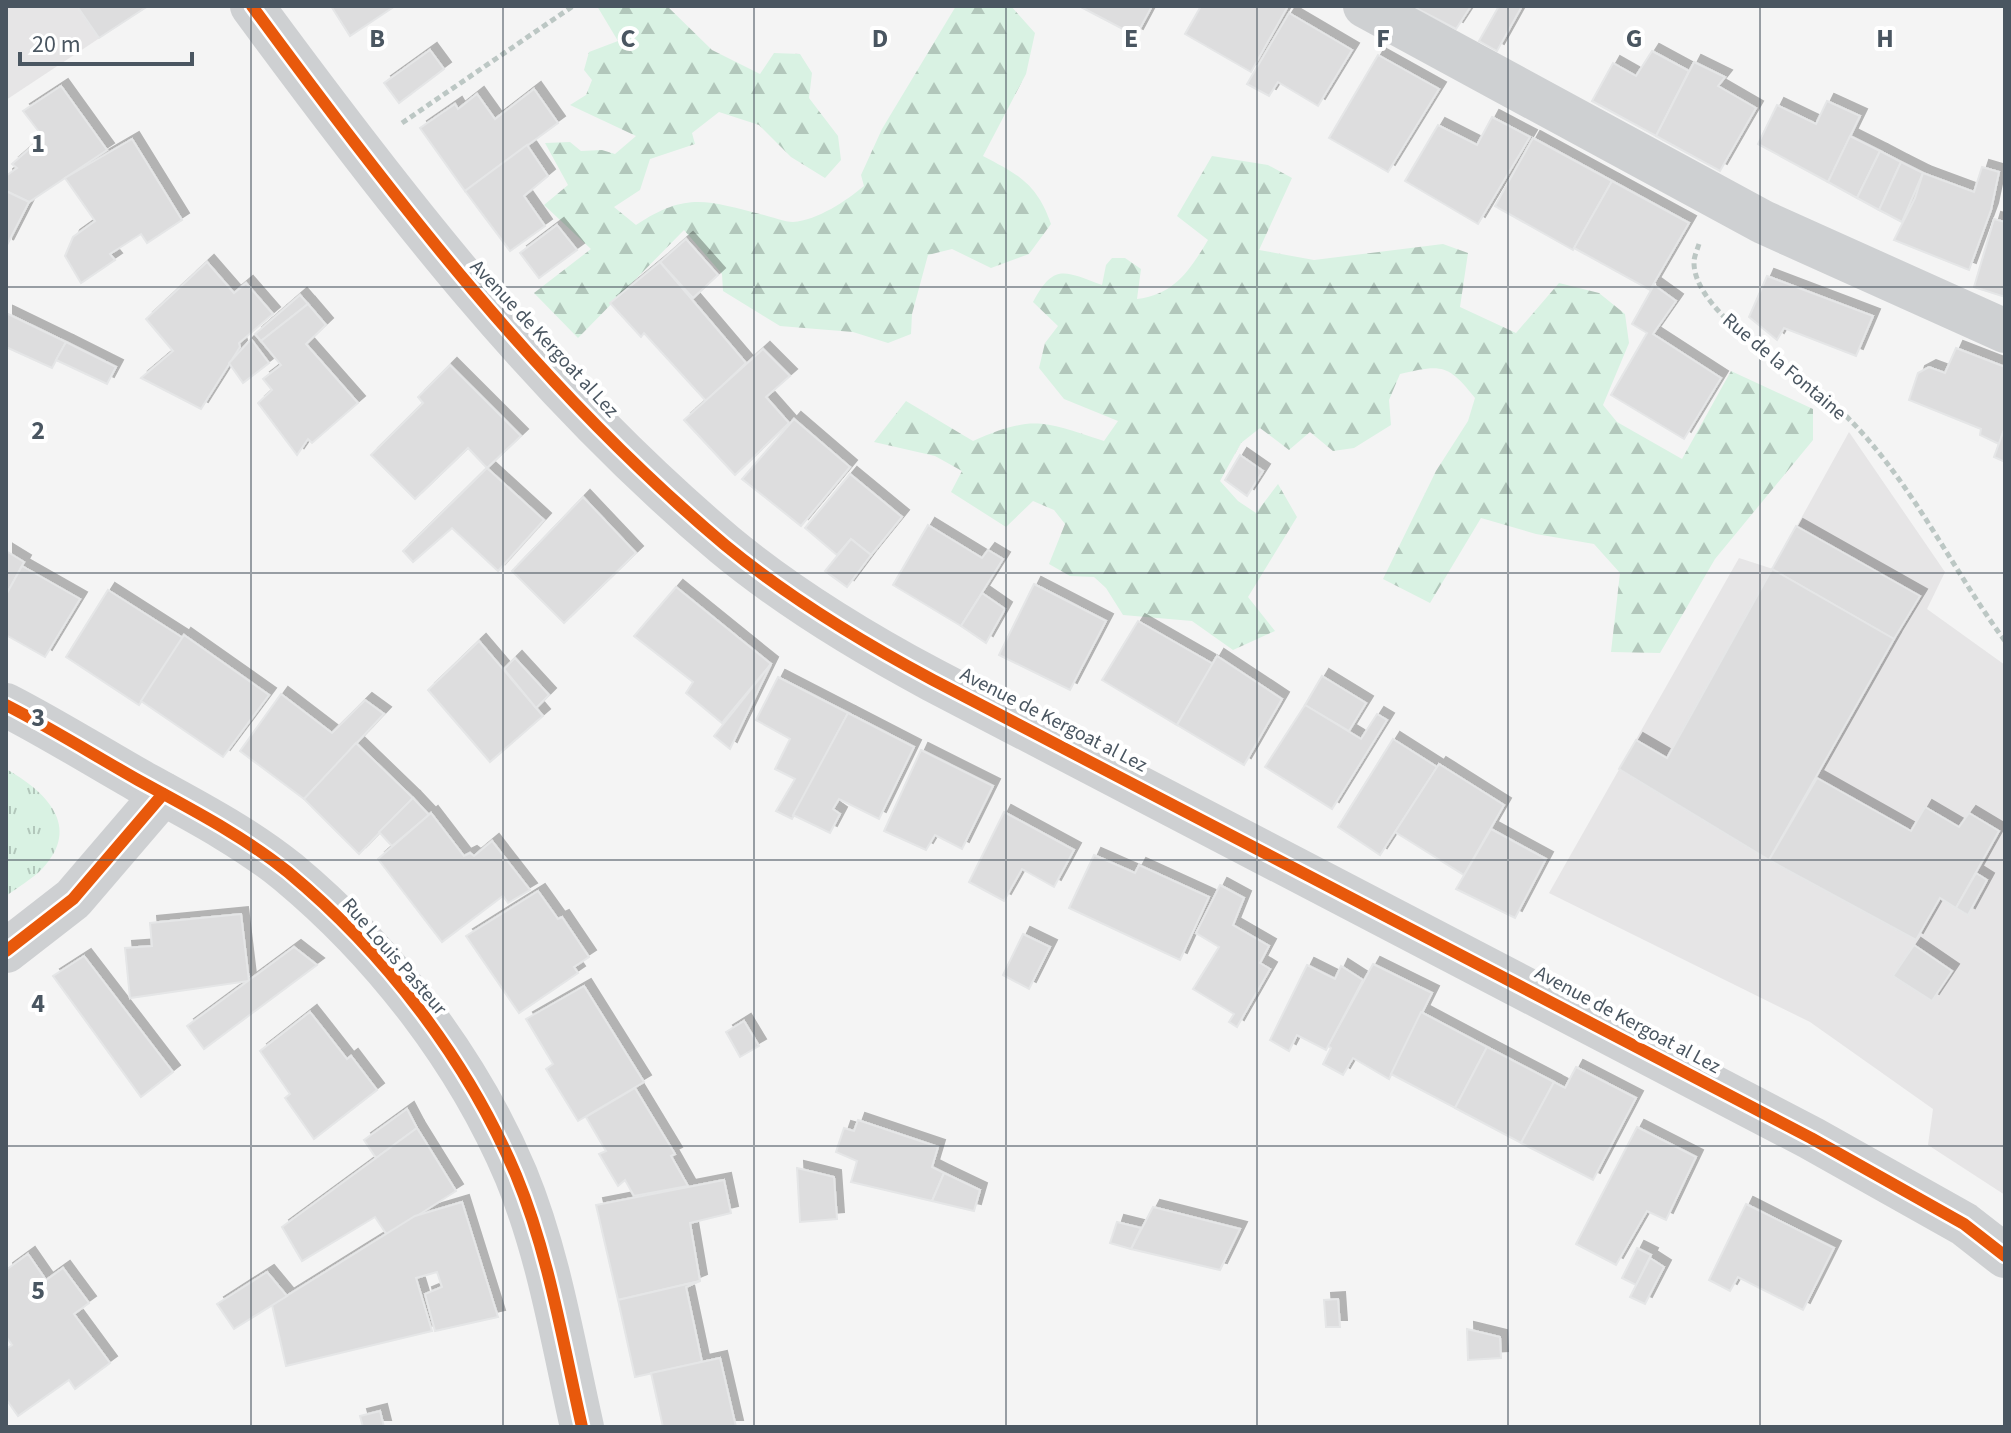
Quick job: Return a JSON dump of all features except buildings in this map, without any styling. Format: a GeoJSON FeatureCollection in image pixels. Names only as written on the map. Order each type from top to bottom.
{"type":"FeatureCollection","features":[{"type":"Feature","properties":{"kind":"street","name":"Avenue de Kergoat al Lez"},"geometry":{"type":"LineString","coordinates":[[252,6],[359,152],[480,302],[643,470],[727,546],[836,625],[933,680],[1811,1138],[1964,1224],[2005,1256]]}},
{"type":"Feature","properties":{"kind":"street"},"geometry":{"type":"LineString","coordinates":[[1365,6],[1801,241],[2005,331]]}},
{"type":"Feature","properties":{"kind":"street","name":"Rue Louis Pasteur"},"geometry":{"type":"LineString","coordinates":[[6,705],[228,830],[286,871],[330,910],[416,1005],[493,1127],[516,1176],[548,1277],[582,1427]]}},
{"type":"Feature","properties":{"kind":"street"},"geometry":{"type":"LineString","coordinates":[[6,951],[73,899],[163,794]]}},
{"type":"Feature","properties":{"kind":"path"},"geometry":{"type":"LineString","coordinates":[[359,152],[573,6]]}},
{"type":"Feature","properties":{"kind":"shaded area"},"geometry":{"type":"Polygon","coordinates":[[[6,6],[148,6],[6,100],[6,6]]]}},
{"type":"Feature","properties":{"kind":"shaded area"},"geometry":{"type":"Polygon","coordinates":[[[1849,432],[1945,572],[1927,609],[2005,665],[2005,1195],[1928,1145],[1933,1109],[1810,1022],[1549,893],[1739,558],[1773,569],[1849,432]]]}},
{"type":"Feature","properties":{"kind":"green space"},"geometry":{"type":"Polygon","coordinates":[[[597,6],[667,6],[712,50],[760,74],[774,53],[800,54],[812,73],[809,98],[838,136],[841,160],[825,178],[791,157],[759,125],[719,112],[692,133],[695,144],[650,159],[640,190],[614,207],[636,225],[670,207],[698,202],[793,222],[822,214],[849,198],[864,186],[861,175],[882,129],[956,6],[1011,6],[1035,33],[1026,74],[983,156],[1007,169],[1033,190],[1051,224],[1029,254],[991,268],[952,249],[928,255],[912,314],[911,334],[888,343],[853,332],[780,326],[723,291],[722,274],[684,230],[578,338],[534,293],[591,249],[544,205],[568,185],[545,143],[570,142],[581,151],[602,150],[615,154],[636,136],[570,105],[586,95],[592,80],[584,70],[589,52],[618,41],[597,6]]]}},
{"type":"Feature","properties":{"kind":"green space"},"geometry":{"type":"Polygon","coordinates":[[[1212,156],[1268,165],[1292,178],[1259,250],[1314,260],[1443,244],[1468,253],[1460,307],[1516,333],[1559,283],[1599,293],[1625,314],[1629,343],[1603,405],[1617,422],[1682,459],[1731,371],[1813,409],[1813,440],[1715,559],[1660,653],[1611,652],[1620,573],[1594,544],[1536,534],[1481,518],[1430,603],[1383,579],[1436,471],[1468,421],[1475,398],[1458,378],[1443,370],[1435,368],[1400,374],[1389,400],[1391,425],[1354,448],[1333,451],[1310,432],[1289,450],[1260,428],[1241,443],[1220,481],[1238,501],[1256,513],[1278,484],[1297,517],[1248,597],[1275,631],[1233,650],[1192,621],[1123,615],[1106,588],[1094,577],[1070,576],[1049,564],[1065,524],[1054,510],[1033,501],[1006,527],[951,492],[962,471],[935,456],[874,442],[906,401],[973,441],[1011,427],[1039,424],[1104,441],[1118,421],[1064,399],[1039,368],[1045,343],[1058,326],[1033,302],[1047,281],[1061,274],[1078,276],[1102,285],[1106,265],[1112,258],[1125,258],[1141,269],[1137,299],[1161,292],[1180,279],[1208,240],[1177,216],[1212,156]]]}},
{"type":"Feature","properties":{"kind":"green space"},"geometry":{"type":"Polygon","coordinates":[[[6,769],[45,799],[59,824],[59,838],[54,853],[42,869],[6,896],[6,769]]]}},
{"type":"Feature","properties":{"kind":"cycle path"},"geometry":{"type":"LineString","coordinates":[[252,6],[360,150],[473,290],[532,357],[593,423],[658,485],[725,545],[774,583],[852,634],[933,680],[1811,1138],[1964,1224],[2005,1256]]}},
{"type":"Feature","properties":{"kind":"cycle path"},"geometry":{"type":"LineString","coordinates":[[6,705],[215,823],[288,872],[357,937],[420,1010],[473,1090],[496,1132],[528,1205],[546,1268],[582,1427]]}},
{"type":"Feature","properties":{"kind":"cycle path"},"geometry":{"type":"LineString","coordinates":[[6,951],[73,899],[163,794]]}}]}
